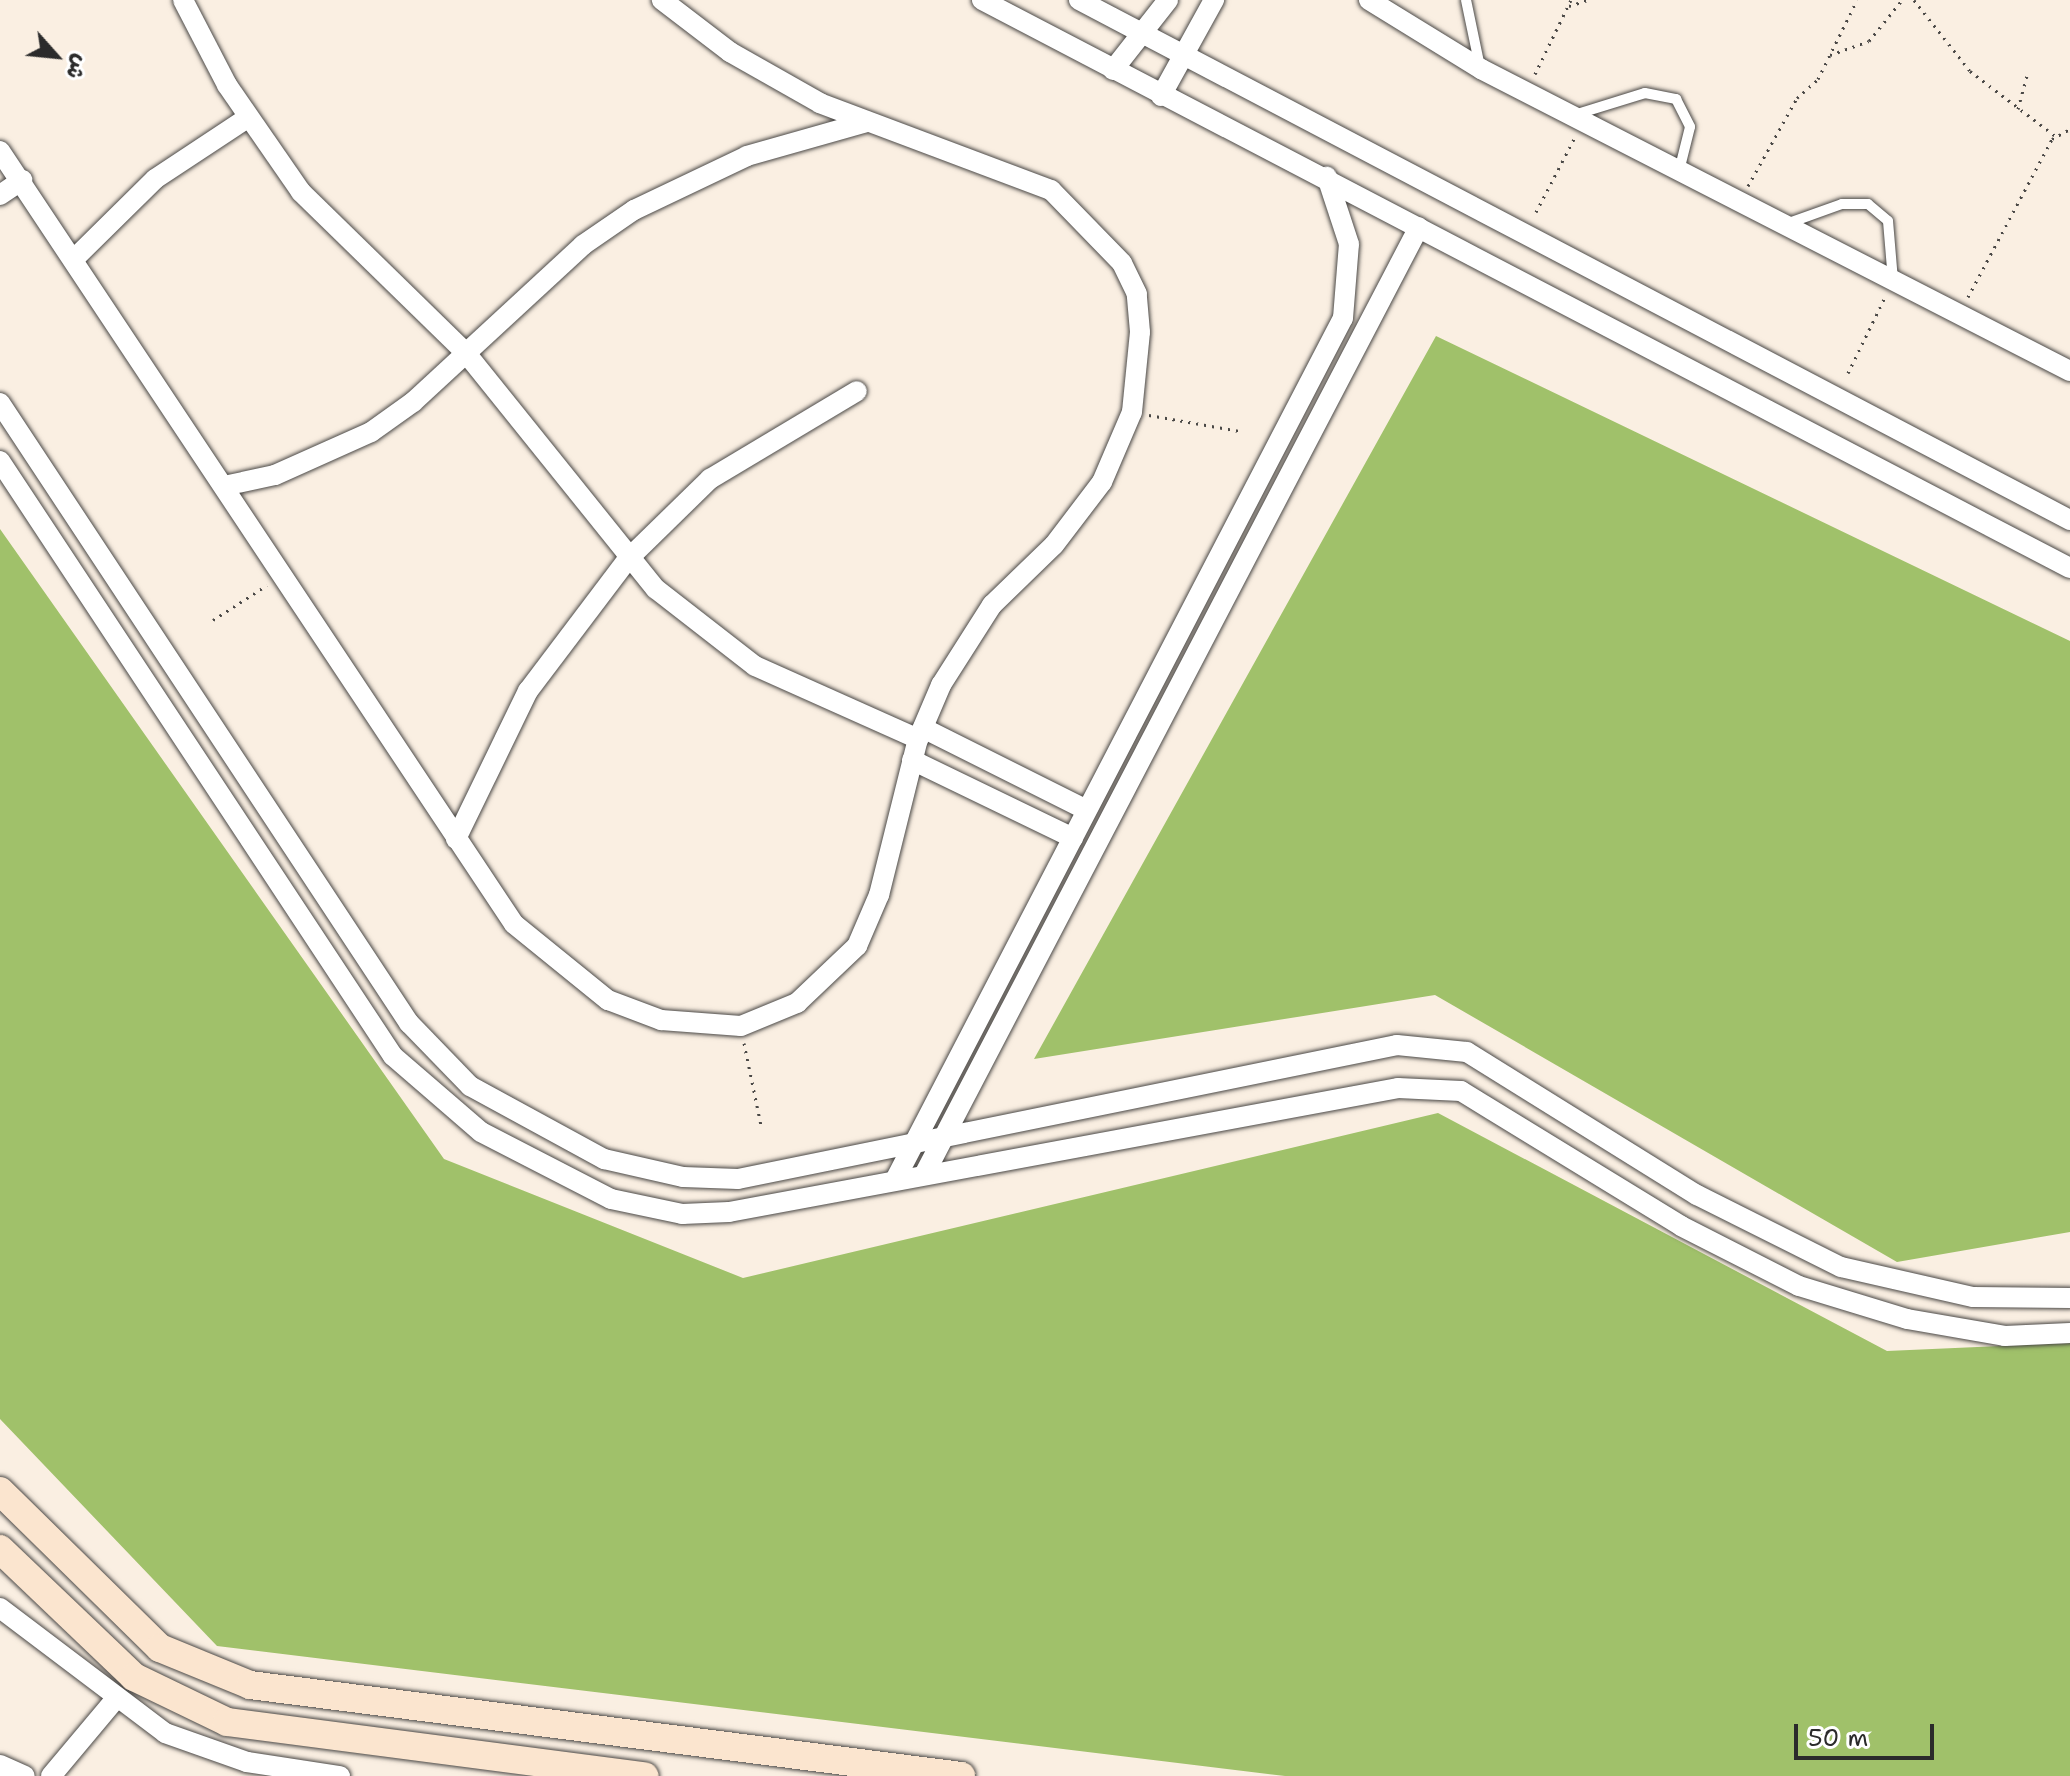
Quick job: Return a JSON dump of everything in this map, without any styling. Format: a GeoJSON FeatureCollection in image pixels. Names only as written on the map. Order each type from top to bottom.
{"type":"FeatureCollection","features":[{"type":"Feature","properties":{"kind":"street"},"geometry":{"type":"LineString","coordinates":[[183,0],[247,118],[331,227],[466,353],[628,559],[687,618],[755,666],[920,734],[1087,810]]}},
{"type":"Feature","properties":{"kind":"street"},"geometry":{"type":"LineString","coordinates":[[2,158],[22,180],[75,258],[514,924],[582,985],[661,1020],[741,1026],[797,1003],[857,946],[879,895],[920,734],[964,643],[1102,482],[1132,412],[1137,294],[1102,235],[1021,174],[867,122],[774,79],[662,0]]}},
{"type":"Feature","properties":{"kind":"street"},"geometry":{"type":"LineString","coordinates":[[982,0],[1161,96],[1327,177],[2070,568]]}},
{"type":"Feature","properties":{"kind":"street"},"geometry":{"type":"LineString","coordinates":[[1079,0],[2070,520]]}},
{"type":"Feature","properties":{"kind":"street"},"geometry":{"type":"LineString","coordinates":[[1113,70],[1168,0]]}},
{"type":"Feature","properties":{"kind":"street"},"geometry":{"type":"LineString","coordinates":[[1161,96],[1187,56],[1214,0]]}},
{"type":"Feature","properties":{"kind":"street"},"geometry":{"type":"LineString","coordinates":[[1369,0],[1481,69],[2070,371]]}},
{"type":"Feature","properties":{"kind":"street"},"geometry":{"type":"LineString","coordinates":[[75,258],[155,179],[247,118]]}},
{"type":"Feature","properties":{"kind":"street"},"geometry":{"type":"LineString","coordinates":[[224,486],[275,475],[371,432],[466,353],[583,245],[634,210],[747,156],[867,122]]}},
{"type":"Feature","properties":{"kind":"street"},"geometry":{"type":"LineString","coordinates":[[895,1180],[1343,318],[1349,244],[1327,177]]}},
{"type":"Feature","properties":{"kind":"street"},"geometry":{"type":"LineString","coordinates":[[0,195],[22,180]]}},
{"type":"Feature","properties":{"kind":"street"},"geometry":{"type":"LineString","coordinates":[[924,1175],[1419,227]]}},
{"type":"Feature","properties":{"kind":"street"},"geometry":{"type":"LineString","coordinates":[[456,839],[528,691],[628,559],[733,462],[857,391]]}},
{"type":"Feature","properties":{"kind":"street"},"geometry":{"type":"LineString","coordinates":[[0,403],[409,1023],[470,1086],[604,1159],[683,1177],[738,1179],[1397,1045],[1467,1052],[1697,1195],[1841,1267],[1973,1297],[2070,1298]]}},
{"type":"Feature","properties":{"kind":"street"},"geometry":{"type":"LineString","coordinates":[[0,461],[376,1035],[455,1114],[589,1189],[658,1211],[729,1212],[1398,1088],[1461,1091],[1681,1226],[1799,1286],[1977,1331],[2070,1333]]}},
{"type":"Feature","properties":{"kind":"street"},"geometry":{"type":"LineString","coordinates":[[912,760],[1073,838]]}},
{"type":"Feature","properties":{"kind":"street"},"geometry":{"type":"LineString","coordinates":[[0,1491],[160,1648],[214,1674],[309,1694],[924,1774],[961,1776]]}},
{"type":"Feature","properties":{"kind":"street"},"geometry":{"type":"LineString","coordinates":[[0,1549],[134,1677],[227,1722],[645,1776]]}},
{"type":"Feature","properties":{"kind":"street"},"geometry":{"type":"LineString","coordinates":[[0,1608],[114,1701],[178,1739],[246,1769],[340,1776]]}},
{"type":"Feature","properties":{"kind":"street"},"geometry":{"type":"LineString","coordinates":[[51,1776],[114,1701]]}},
{"type":"Feature","properties":{"kind":"street"},"geometry":{"type":"LineString","coordinates":[[0,1765],[25,1776]]}},
{"type":"Feature","properties":{"kind":"lane"},"geometry":{"type":"LineString","coordinates":[[1466,0],[1481,69]]}},
{"type":"Feature","properties":{"kind":"lane"},"geometry":{"type":"LineString","coordinates":[[1578,119],[1645,93],[1676,99],[1690,127],[1679,171]]}},
{"type":"Feature","properties":{"kind":"lane"},"geometry":{"type":"LineString","coordinates":[[1784,224],[1842,204],[1868,204],[1888,221],[1893,280]]}},
{"type":"Feature","properties":{"kind":"path"},"geometry":{"type":"LineString","coordinates":[[1526,92],[1571,0]]}},
{"type":"Feature","properties":{"kind":"path"},"geometry":{"type":"LineString","coordinates":[[1568,7],[1588,0]]}},
{"type":"Feature","properties":{"kind":"path"},"geometry":{"type":"LineString","coordinates":[[1738,203],[1830,55],[1857,0]]}},
{"type":"Feature","properties":{"kind":"path"},"geometry":{"type":"LineString","coordinates":[[1830,55],[1869,41],[1902,0]]}},
{"type":"Feature","properties":{"kind":"path"},"geometry":{"type":"LineString","coordinates":[[1914,0],[1970,71],[2056,135]]}},
{"type":"Feature","properties":{"kind":"path"},"geometry":{"type":"LineString","coordinates":[[2018,109],[2027,76]]}},
{"type":"Feature","properties":{"kind":"path"},"geometry":{"type":"LineString","coordinates":[[1536,212],[1578,119]]}},
{"type":"Feature","properties":{"kind":"path"},"geometry":{"type":"LineString","coordinates":[[1959,314],[2056,135],[2070,129]]}},
{"type":"Feature","properties":{"kind":"path"},"geometry":{"type":"LineString","coordinates":[[1848,373],[1893,280]]}},
{"type":"Feature","properties":{"kind":"path"},"geometry":{"type":"LineString","coordinates":[[1132,412],[1240,431]]}},
{"type":"Feature","properties":{"kind":"path"},"geometry":{"type":"LineString","coordinates":[[213,620],[282,575]]}},
{"type":"Feature","properties":{"kind":"path"},"geometry":{"type":"LineString","coordinates":[[741,1026],[761,1125]]}},
{"type":"Feature","properties":{"kind":"green space"},"geometry":{"type":"Polygon","coordinates":[[[1436,336],[2070,641],[2070,1232],[1897,1262],[1435,995],[1034,1059],[1436,336]]]}},
{"type":"Feature","properties":{"kind":"green space"},"geometry":{"type":"Polygon","coordinates":[[[0,529],[444,1159],[743,1278],[1438,1113],[1887,1351],[2070,1343],[2070,1776],[1285,1776],[217,1646],[0,1419],[0,529]]]}}]}
